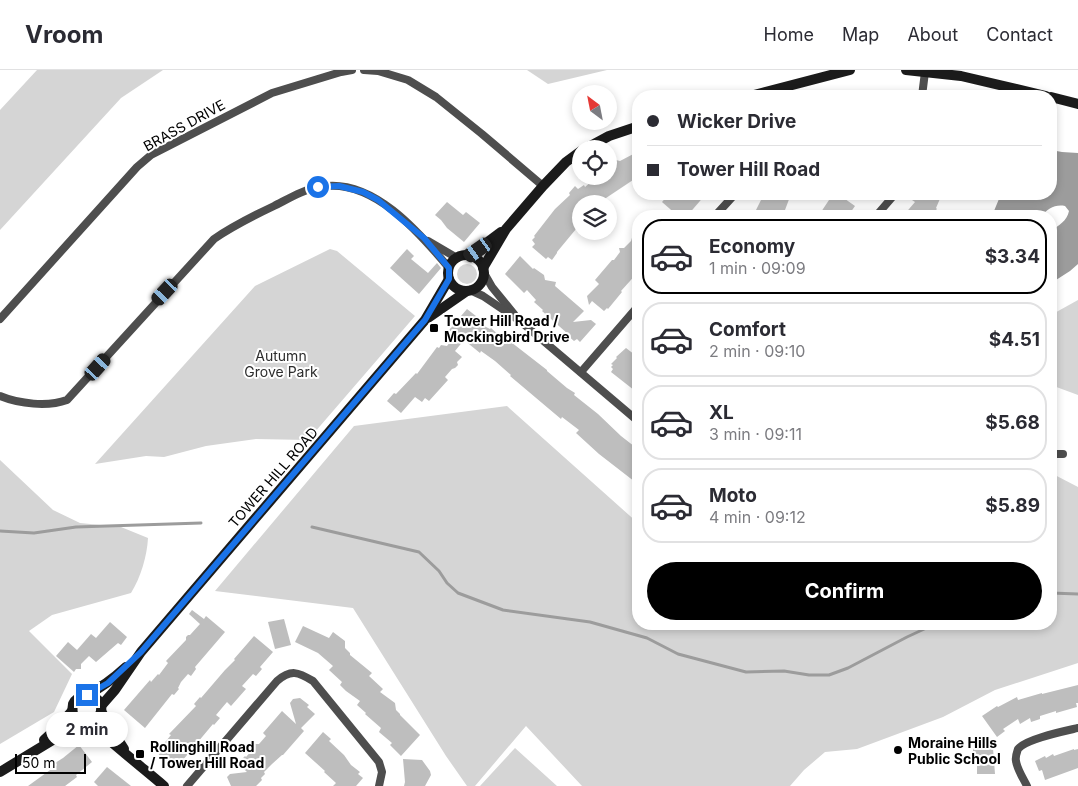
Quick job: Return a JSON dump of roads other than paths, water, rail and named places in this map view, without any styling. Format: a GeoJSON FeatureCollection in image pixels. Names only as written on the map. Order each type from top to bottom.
{"type":"FeatureCollection","features":[{"type":"Feature","properties":{"kind":"street","name":"BRASS DRIVE"},"geometry":{"type":"LineString","coordinates":[[0,319],[137,167],[151,155],[272,93],[352,70]]}},
{"type":"Feature","properties":{"kind":"street"},"geometry":{"type":"LineString","coordinates":[[364,70],[378,71],[408,80],[436,97],[543,186]]}},
{"type":"Feature","properties":{"kind":"street"},"geometry":{"type":"LineString","coordinates":[[773,90],[850,70]]}},
{"type":"Feature","properties":{"kind":"street"},"geometry":{"type":"LineString","coordinates":[[906,70],[961,76],[1020,90]]}},
{"type":"Feature","properties":{"kind":"street"},"geometry":{"type":"LineString","coordinates":[[923,90],[925,72]]}},
{"type":"Feature","properties":{"kind":"street"},"geometry":{"type":"LineString","coordinates":[[1057,99],[1078,104]]}},
{"type":"Feature","properties":{"kind":"street"},"geometry":{"type":"LineString","coordinates":[[602,140],[632,128]]}},
{"type":"Feature","properties":{"kind":"street"},"geometry":{"type":"LineString","coordinates":[[469,291],[476,288],[483,279],[483,270],[506,229],[543,186],[572,158]]}},
{"type":"Feature","properties":{"kind":"street"},"geometry":{"type":"LineString","coordinates":[[0,396],[24,403],[48,403],[67,400],[214,239],[247,219],[302,192],[318,187],[339,186],[363,192],[386,206],[424,238],[458,258]]}},
{"type":"Feature","properties":{"kind":"street"},"geometry":{"type":"LineString","coordinates":[[720,210],[730,200]]}},
{"type":"Feature","properties":{"kind":"street"},"geometry":{"type":"LineString","coordinates":[[881,210],[890,200]]}},
{"type":"Feature","properties":{"kind":"street"},"geometry":{"type":"LineString","coordinates":[[469,256],[506,229]]}},
{"type":"Feature","properties":{"kind":"street"},"geometry":{"type":"LineString","coordinates":[[424,238],[449,274],[452,284],[456,288],[484,296],[520,321],[632,416]]}},
{"type":"Feature","properties":{"kind":"street"},"geometry":{"type":"LineString","coordinates":[[449,274],[451,264],[458,258],[461,256],[473,257],[479,261],[492,288],[520,321]]}},
{"type":"Feature","properties":{"kind":"street","name":"TOWER HILL ROAD"},"geometry":{"type":"LineString","coordinates":[[101,708],[141,652],[425,320],[449,274]]}},
{"type":"Feature","properties":{"kind":"street","name":"TOWER HILL ROAD"},"geometry":{"type":"LineString","coordinates":[[425,320],[469,291]]}},
{"type":"Feature","properties":{"kind":"street"},"geometry":{"type":"LineString","coordinates":[[581,372],[632,313]]}},
{"type":"Feature","properties":{"kind":"street"},"geometry":{"type":"LineString","coordinates":[[1057,454],[1063,454]]}},
{"type":"Feature","properties":{"kind":"street","name":"TOWER HILL ROAD"},"geometry":{"type":"LineString","coordinates":[[87,695],[108,683],[141,652]]}},
{"type":"Feature","properties":{"kind":"street"},"geometry":{"type":"LineString","coordinates":[[187,786],[277,681],[285,674],[293,673],[313,681],[378,762],[382,772],[378,786]]}},
{"type":"Feature","properties":{"kind":"street"},"geometry":{"type":"LineString","coordinates":[[19,762],[56,729],[72,711],[75,702],[82,696],[87,695],[96,698],[110,727],[131,757]]}},
{"type":"Feature","properties":{"kind":"street"},"geometry":{"type":"LineString","coordinates":[[0,772],[60,735],[98,719],[101,708]]}},
{"type":"Feature","properties":{"kind":"street"},"geometry":{"type":"LineString","coordinates":[[72,711],[77,720],[87,724],[131,757],[164,786]]}},
{"type":"Feature","properties":{"kind":"street"},"geometry":{"type":"LineString","coordinates":[[1027,786],[1016,762],[1016,755],[1019,749],[1024,744],[1033,740],[1078,728]]}},
{"type":"Feature","properties":{"kind":"waterway"},"geometry":{"type":"LineString","coordinates":[[0,531],[34,533],[76,527],[201,523]]}},
{"type":"Feature","properties":{"kind":"waterway"},"geometry":{"type":"LineString","coordinates":[[312,527],[419,552],[458,593],[503,610],[590,622],[647,638],[678,654],[746,672],[784,671],[809,675],[829,675],[848,668],[922,630]]}},
{"type":"Feature","properties":{"kind":"waterway"},"geometry":{"type":"LineString","coordinates":[[1057,593],[1078,594]]}},
{"type":"Feature","properties":{"kind":"place","name":"Tower Hill Road / Mockingbird Drive"},"geometry":{"type":"Point","coordinates":[434,328]}},
{"type":"Feature","properties":{"kind":"place","name":"Moraine Hills Public School"},"geometry":{"type":"Point","coordinates":[898,750]}},
{"type":"Feature","properties":{"kind":"place","name":"Rollinghill Road / Tower Hill Road"},"geometry":{"type":"Point","coordinates":[140,754]}},
{"type":"Feature","properties":{"kind":"park label","name":"Autumn Grove Park"},"geometry":{"type":"Point","coordinates":[281,364]}}]}
